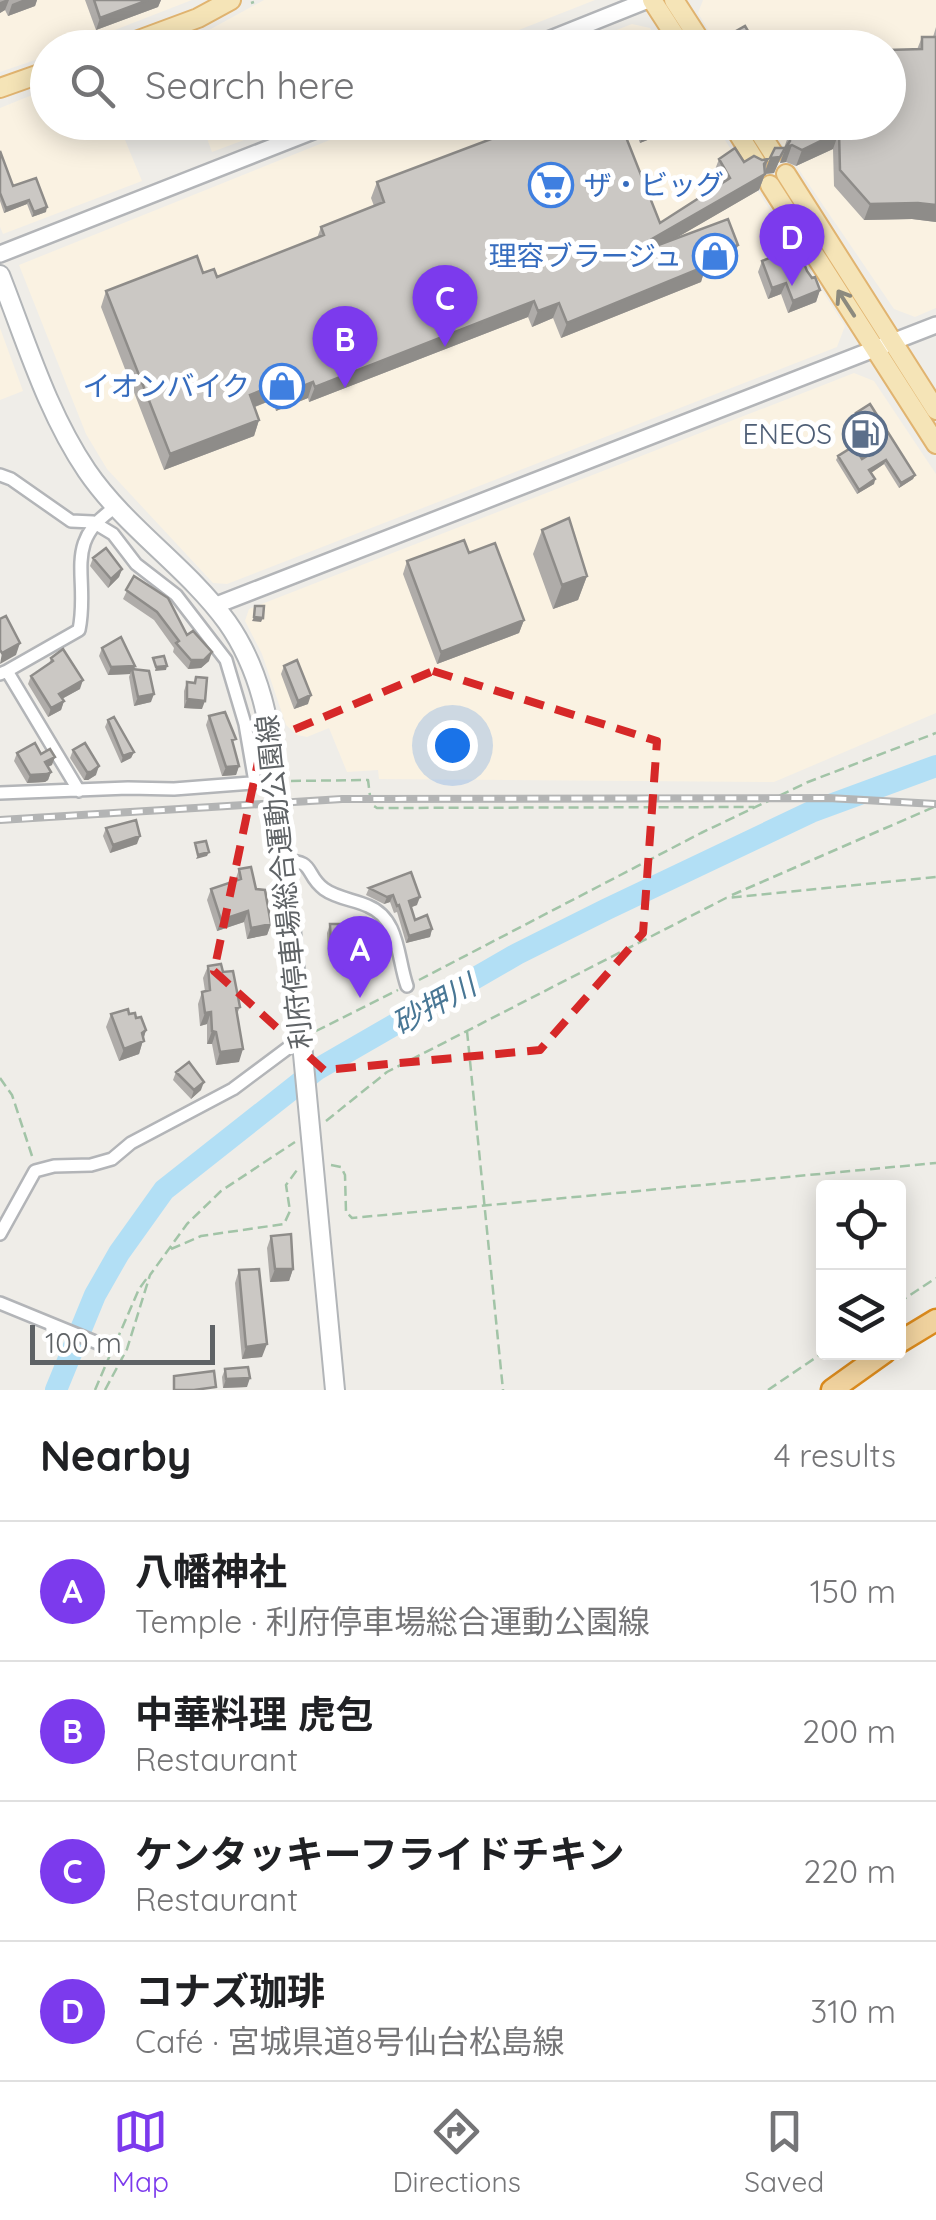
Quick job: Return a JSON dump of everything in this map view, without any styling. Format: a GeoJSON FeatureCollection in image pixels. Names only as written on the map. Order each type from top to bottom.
{"type":"FeatureCollection","features":[{"type":"Feature","properties":{"kind":"highway"},"geometry":{"type":"LineString","coordinates":[[906,1338],[936,1320]]}},
{"type":"Feature","properties":{"kind":"highway"},"geometry":{"type":"LineString","coordinates":[[832,1390],[874,1360]]}},
{"type":"Feature","properties":{"kind":"main road"},"geometry":{"type":"LineString","coordinates":[[166,30],[231,0]]}},
{"type":"Feature","properties":{"kind":"main road"},"geometry":{"type":"LineString","coordinates":[[650,0],[671,30]]}},
{"type":"Feature","properties":{"kind":"main road"},"geometry":{"type":"LineString","coordinates":[[674,0],[693,30]]}},
{"type":"Feature","properties":{"kind":"main road"},"geometry":{"type":"LineString","coordinates":[[0,88],[30,78]]}},
{"type":"Feature","properties":{"kind":"main road"},"geometry":{"type":"LineString","coordinates":[[748,140],[765,158],[759,140]]}},
{"type":"Feature","properties":{"kind":"main road"},"geometry":{"type":"LineString","coordinates":[[778,180],[884,345],[936,444]]}},
{"type":"Feature","properties":{"kind":"main road","name":"利府停車場総合運動公園線"},"geometry":{"type":"LineString","coordinates":[[0,276],[63,430],[88,472],[116,507],[230,625],[258,683],[277,781],[335,1390]]}},
{"type":"Feature","properties":{"kind":"main road"},"geometry":{"type":"LineString","coordinates":[[884,345],[936,410]]}},
{"type":"Feature","properties":{"kind":"street"},"geometry":{"type":"LineString","coordinates":[[574,30],[650,0]]}},
{"type":"Feature","properties":{"kind":"street"},"geometry":{"type":"LineString","coordinates":[[0,254],[290,140]]}},
{"type":"Feature","properties":{"kind":"street"},"geometry":{"type":"LineString","coordinates":[[214,606],[936,325]]}},
{"type":"Feature","properties":{"kind":"street"},"geometry":{"type":"LineString","coordinates":[[0,475],[71,521],[93,522],[112,534],[136,564],[176,596],[226,660],[245,724],[255,782]]}},
{"type":"Feature","properties":{"kind":"street"},"geometry":{"type":"LineString","coordinates":[[80,791],[4,673],[79,630],[85,603],[81,551],[93,522],[116,507]]}},
{"type":"Feature","properties":{"kind":"street"},"geometry":{"type":"LineString","coordinates":[[0,793],[174,789],[277,781]]}},
{"type":"Feature","properties":{"kind":"street"},"geometry":{"type":"LineString","coordinates":[[283,861],[300,860],[325,890],[378,910],[392,929],[407,986]]}},
{"type":"Feature","properties":{"kind":"street"},"geometry":{"type":"LineString","coordinates":[[0,1234],[35,1171],[112,1160],[131,1143],[301,1046]]}},
{"type":"Feature","properties":{"kind":"street"},"geometry":{"type":"LineString","coordinates":[[0,1303],[105,1346]]}},
{"type":"Feature","properties":{"kind":"path"},"geometry":{"type":"LineString","coordinates":[[301,1046],[407,986],[756,807],[808,782],[936,734]]}},
{"type":"Feature","properties":{"kind":"path"},"geometry":{"type":"LineString","coordinates":[[277,781],[368,780],[370,804],[377,808],[756,807]]}},
{"type":"Feature","properties":{"kind":"path"},"geometry":{"type":"LineString","coordinates":[[95,1390],[110,1357],[105,1346],[112,1346],[122,1334],[130,1306],[186,1224],[221,1191],[387,1072],[726,898],[936,806]]}},
{"type":"Feature","properties":{"kind":"path"},"geometry":{"type":"LineString","coordinates":[[726,898],[936,877]]}},
{"type":"Feature","properties":{"kind":"path"},"geometry":{"type":"LineString","coordinates":[[467,1029],[503,1390]]}},
{"type":"Feature","properties":{"kind":"path"},"geometry":{"type":"LineString","coordinates":[[0,1078],[12,1095],[35,1171]]}},
{"type":"Feature","properties":{"kind":"path"},"geometry":{"type":"LineString","coordinates":[[331,1165],[342,1167],[345,1174],[346,1212],[352,1218],[936,1163]]}},
{"type":"Feature","properties":{"kind":"path"},"geometry":{"type":"LineString","coordinates":[[170,1250],[201,1236],[284,1224],[290,1211],[286,1185],[298,1169]]}},
{"type":"Feature","properties":{"kind":"path"},"geometry":{"type":"LineString","coordinates":[[105,1390],[127,1349],[150,1275]]}},
{"type":"Feature","properties":{"kind":"path"},"geometry":{"type":"LineString","coordinates":[[906,1298],[936,1278]]}},
{"type":"Feature","properties":{"kind":"path"},"geometry":{"type":"LineString","coordinates":[[768,1390],[816,1357]]}},
{"type":"Feature","properties":{"kind":"highlighted area"},"geometry":{"type":"Polygon","coordinates":[[[433,671],[657,741],[643,933],[540,1050],[324,1070],[214,971],[262,743],[433,671]]]}},
{"type":"Feature","properties":{"kind":"shaded area"},"geometry":{"type":"Polygon","coordinates":[[[0,0],[192,0],[115,30],[30,30],[30,62],[0,72],[0,0]]]}},
{"type":"Feature","properties":{"kind":"shaded area"},"geometry":{"type":"Polygon","coordinates":[[[264,0],[595,0],[519,30],[209,30],[264,0]]]}},
{"type":"Feature","properties":{"kind":"shaded area"},"geometry":{"type":"Polygon","coordinates":[[[703,0],[936,0],[936,308],[915,317],[894,309],[779,140],[906,140],[906,30],[708,30],[698,13],[703,0]]]}},
{"type":"Feature","properties":{"kind":"shaded area"},"geometry":{"type":"Polygon","coordinates":[[[632,24],[651,30],[616,30],[632,24]]]}},
{"type":"Feature","properties":{"kind":"shaded area"},"geometry":{"type":"Polygon","coordinates":[[[30,96],[30,140],[125,140],[142,181],[3,234],[0,108],[30,96]]]}},
{"type":"Feature","properties":{"kind":"shaded area"},"geometry":{"type":"Polygon","coordinates":[[[208,140],[244,140],[212,152],[208,140]]]}},
{"type":"Feature","properties":{"kind":"shaded area"},"geometry":{"type":"Polygon","coordinates":[[[330,140],[725,140],[845,326],[837,347],[227,584],[213,583],[107,469],[86,434],[19,265],[330,140]]]}},
{"type":"Feature","properties":{"kind":"shaded area"},"geometry":{"type":"Polygon","coordinates":[[[0,328],[23,391],[0,400],[0,328]]]}},
{"type":"Feature","properties":{"kind":"shaded area"},"geometry":{"type":"Polygon","coordinates":[[[854,373],[874,381],[936,474],[936,713],[774,782],[379,779],[378,770],[347,772],[329,728],[307,737],[297,735],[286,725],[262,654],[245,621],[249,609],[854,373]]]}},
{"type":"Feature","properties":{"kind":"building"},"geometry":{"type":"Polygon","coordinates":[[[94,0],[148,0],[100,18],[94,0]]]}},
{"type":"Feature","properties":{"kind":"building"},"geometry":{"type":"Polygon","coordinates":[[[922,37],[936,37],[936,205],[870,204],[840,170],[839,140],[906,140],[906,49],[922,49],[922,37]]]}},
{"type":"Feature","properties":{"kind":"building"},"geometry":{"type":"Polygon","coordinates":[[[488,140],[627,140],[660,223],[730,178],[719,159],[735,148],[744,162],[754,156],[768,159],[765,174],[652,239],[656,246],[728,219],[738,245],[703,258],[706,266],[567,323],[559,303],[538,311],[534,301],[315,387],[313,382],[281,395],[277,384],[250,395],[259,420],[170,454],[106,291],[197,256],[203,273],[214,269],[217,277],[324,235],[321,227],[384,202],[377,182],[488,140]]]}},
{"type":"Feature","properties":{"kind":"building"},"geometry":{"type":"Polygon","coordinates":[[[823,140],[802,150],[792,145],[786,147],[790,141],[823,140]]]}},
{"type":"Feature","properties":{"kind":"building"},"geometry":{"type":"Polygon","coordinates":[[[775,148],[785,148],[780,157],[770,158],[775,148]]]}},
{"type":"Feature","properties":{"kind":"building"},"geometry":{"type":"Polygon","coordinates":[[[0,151],[13,186],[36,178],[47,207],[34,212],[29,200],[6,208],[0,193],[0,151]]]}},
{"type":"Feature","properties":{"kind":"building"},"geometry":{"type":"Polygon","coordinates":[[[797,246],[820,290],[793,301],[786,283],[772,288],[762,261],[797,246]]]}},
{"type":"Feature","properties":{"kind":"building"},"geometry":{"type":"Polygon","coordinates":[[[870,404],[915,475],[901,483],[886,460],[869,470],[875,479],[859,490],[838,456],[854,446],[862,459],[878,449],[856,413],[870,404]]]}},
{"type":"Feature","properties":{"kind":"building"},"geometry":{"type":"Polygon","coordinates":[[[569,518],[587,576],[562,585],[542,530],[569,518]]]}},
{"type":"Feature","properties":{"kind":"building"},"geometry":{"type":"Polygon","coordinates":[[[464,540],[469,553],[495,543],[524,620],[441,652],[407,561],[464,540]]]}},
{"type":"Feature","properties":{"kind":"building"},"geometry":{"type":"Polygon","coordinates":[[[106,548],[122,569],[111,579],[93,558],[106,548]]]}},
{"type":"Feature","properties":{"kind":"building"},"geometry":{"type":"Polygon","coordinates":[[[134,576],[168,598],[187,635],[193,631],[212,652],[204,660],[191,660],[157,612],[126,590],[134,576]]]}},
{"type":"Feature","properties":{"kind":"building"},"geometry":{"type":"Polygon","coordinates":[[[255,606],[264,606],[263,618],[254,617],[255,606]]]}},
{"type":"Feature","properties":{"kind":"building"},"geometry":{"type":"Polygon","coordinates":[[[6,616],[20,643],[2,653],[0,619],[6,616]]]}},
{"type":"Feature","properties":{"kind":"building"},"geometry":{"type":"Polygon","coordinates":[[[121,637],[135,666],[111,667],[102,648],[121,637]]]}},
{"type":"Feature","properties":{"kind":"building"},"geometry":{"type":"Polygon","coordinates":[[[63,649],[83,680],[59,694],[64,701],[51,708],[31,676],[63,649]]]}},
{"type":"Feature","properties":{"kind":"building"},"geometry":{"type":"Polygon","coordinates":[[[164,656],[167,666],[156,667],[153,658],[164,656]]]}},
{"type":"Feature","properties":{"kind":"building"},"geometry":{"type":"Polygon","coordinates":[[[297,660],[311,695],[298,701],[284,666],[297,660]]]}},
{"type":"Feature","properties":{"kind":"building"},"geometry":{"type":"Polygon","coordinates":[[[132,669],[149,671],[154,694],[138,697],[132,669]]]}},
{"type":"Feature","properties":{"kind":"building"},"geometry":{"type":"Polygon","coordinates":[[[196,677],[207,678],[205,701],[187,699],[187,682],[195,683],[196,677]]]}},
{"type":"Feature","properties":{"kind":"building"},"geometry":{"type":"Polygon","coordinates":[[[225,712],[236,739],[232,740],[239,766],[226,767],[209,716],[225,712]]]}},
{"type":"Feature","properties":{"kind":"building"},"geometry":{"type":"Polygon","coordinates":[[[114,717],[134,752],[123,756],[108,720],[114,717]]]}},
{"type":"Feature","properties":{"kind":"building"},"geometry":{"type":"Polygon","coordinates":[[[35,743],[41,754],[50,749],[55,757],[45,762],[51,772],[47,774],[30,775],[17,753],[35,743]]]}},
{"type":"Feature","properties":{"kind":"building"},"geometry":{"type":"Polygon","coordinates":[[[85,743],[99,766],[91,772],[87,772],[73,750],[85,743]]]}},
{"type":"Feature","properties":{"kind":"building"},"geometry":{"type":"Polygon","coordinates":[[[136,820],[140,836],[113,845],[106,828],[136,820]]]}},
{"type":"Feature","properties":{"kind":"building"},"geometry":{"type":"Polygon","coordinates":[[[206,841],[209,852],[198,855],[195,843],[206,841]]]}},
{"type":"Feature","properties":{"kind":"building"},"geometry":{"type":"Polygon","coordinates":[[[251,867],[256,889],[265,890],[271,924],[251,928],[248,911],[221,920],[211,889],[241,879],[239,869],[251,867]]]}},
{"type":"Feature","properties":{"kind":"building"},"geometry":{"type":"Polygon","coordinates":[[[411,872],[420,897],[409,901],[415,920],[427,915],[432,929],[409,936],[393,895],[387,897],[369,888],[411,872]]]}},
{"type":"Feature","properties":{"kind":"building"},"geometry":{"type":"Polygon","coordinates":[[[330,924],[344,924],[345,946],[331,946],[330,924]]]}},
{"type":"Feature","properties":{"kind":"building"},"geometry":{"type":"Polygon","coordinates":[[[221,964],[223,972],[233,971],[243,1049],[220,1052],[216,1032],[212,1031],[211,1012],[205,1013],[202,992],[210,990],[208,966],[221,964]]]}},
{"type":"Feature","properties":{"kind":"building"},"geometry":{"type":"Polygon","coordinates":[[[128,1009],[129,1014],[141,1017],[146,1030],[142,1033],[144,1041],[124,1049],[111,1014],[128,1009]]]}},
{"type":"Feature","properties":{"kind":"building"},"geometry":{"type":"Polygon","coordinates":[[[189,1062],[204,1082],[194,1090],[176,1072],[189,1062]]]}},
{"type":"Feature","properties":{"kind":"building"},"geometry":{"type":"Polygon","coordinates":[[[291,1234],[293,1269],[275,1269],[271,1236],[291,1234]]]}},
{"type":"Feature","properties":{"kind":"building"},"geometry":{"type":"Polygon","coordinates":[[[259,1269],[267,1344],[246,1347],[239,1270],[259,1269]]]}},
{"type":"Feature","properties":{"kind":"building"},"geometry":{"type":"Polygon","coordinates":[[[248,1367],[250,1378],[226,1379],[225,1369],[248,1367]]]}},
{"type":"Feature","properties":{"kind":"building"},"geometry":{"type":"Polygon","coordinates":[[[214,1371],[216,1387],[174,1390],[174,1376],[214,1371]]]}},
{"type":"Feature","properties":{"kind":"waterway","name":"砂押川"},"geometry":{"type":"LineString","coordinates":[[56,1390],[95,1295],[119,1253],[164,1190],[316,1070],[517,954],[607,909],[811,812],[936,766]]}},
{"type":"Feature","properties":{"kind":"railway"},"geometry":{"type":"LineString","coordinates":[[0,820],[342,799],[828,798],[936,804]]}},
{"type":"Feature","properties":{"kind":"place","name":"ザ・ビッグ"},"geometry":{"type":"Point","coordinates":[551,185]}},
{"type":"Feature","properties":{"kind":"place","name":"理容ブラージュ"},"geometry":{"type":"Point","coordinates":[715,256]}},
{"type":"Feature","properties":{"kind":"place","name":"コナズ珈琲"},"geometry":{"type":"Point","coordinates":[792,286]}},
{"type":"Feature","properties":{"kind":"place","name":"ケンタッキーフライドチキン"},"geometry":{"type":"Point","coordinates":[445,347]}},
{"type":"Feature","properties":{"kind":"place","name":"イオンバイク"},"geometry":{"type":"Point","coordinates":[282,386]}},
{"type":"Feature","properties":{"kind":"place","name":"中華料理 虎包"},"geometry":{"type":"Point","coordinates":[345,388]}},
{"type":"Feature","properties":{"kind":"place","name":"ENEOS"},"geometry":{"type":"Point","coordinates":[865,434]}},
{"type":"Feature","properties":{"kind":"place","name":"八幡神社"},"geometry":{"type":"Point","coordinates":[360,998]}}]}
